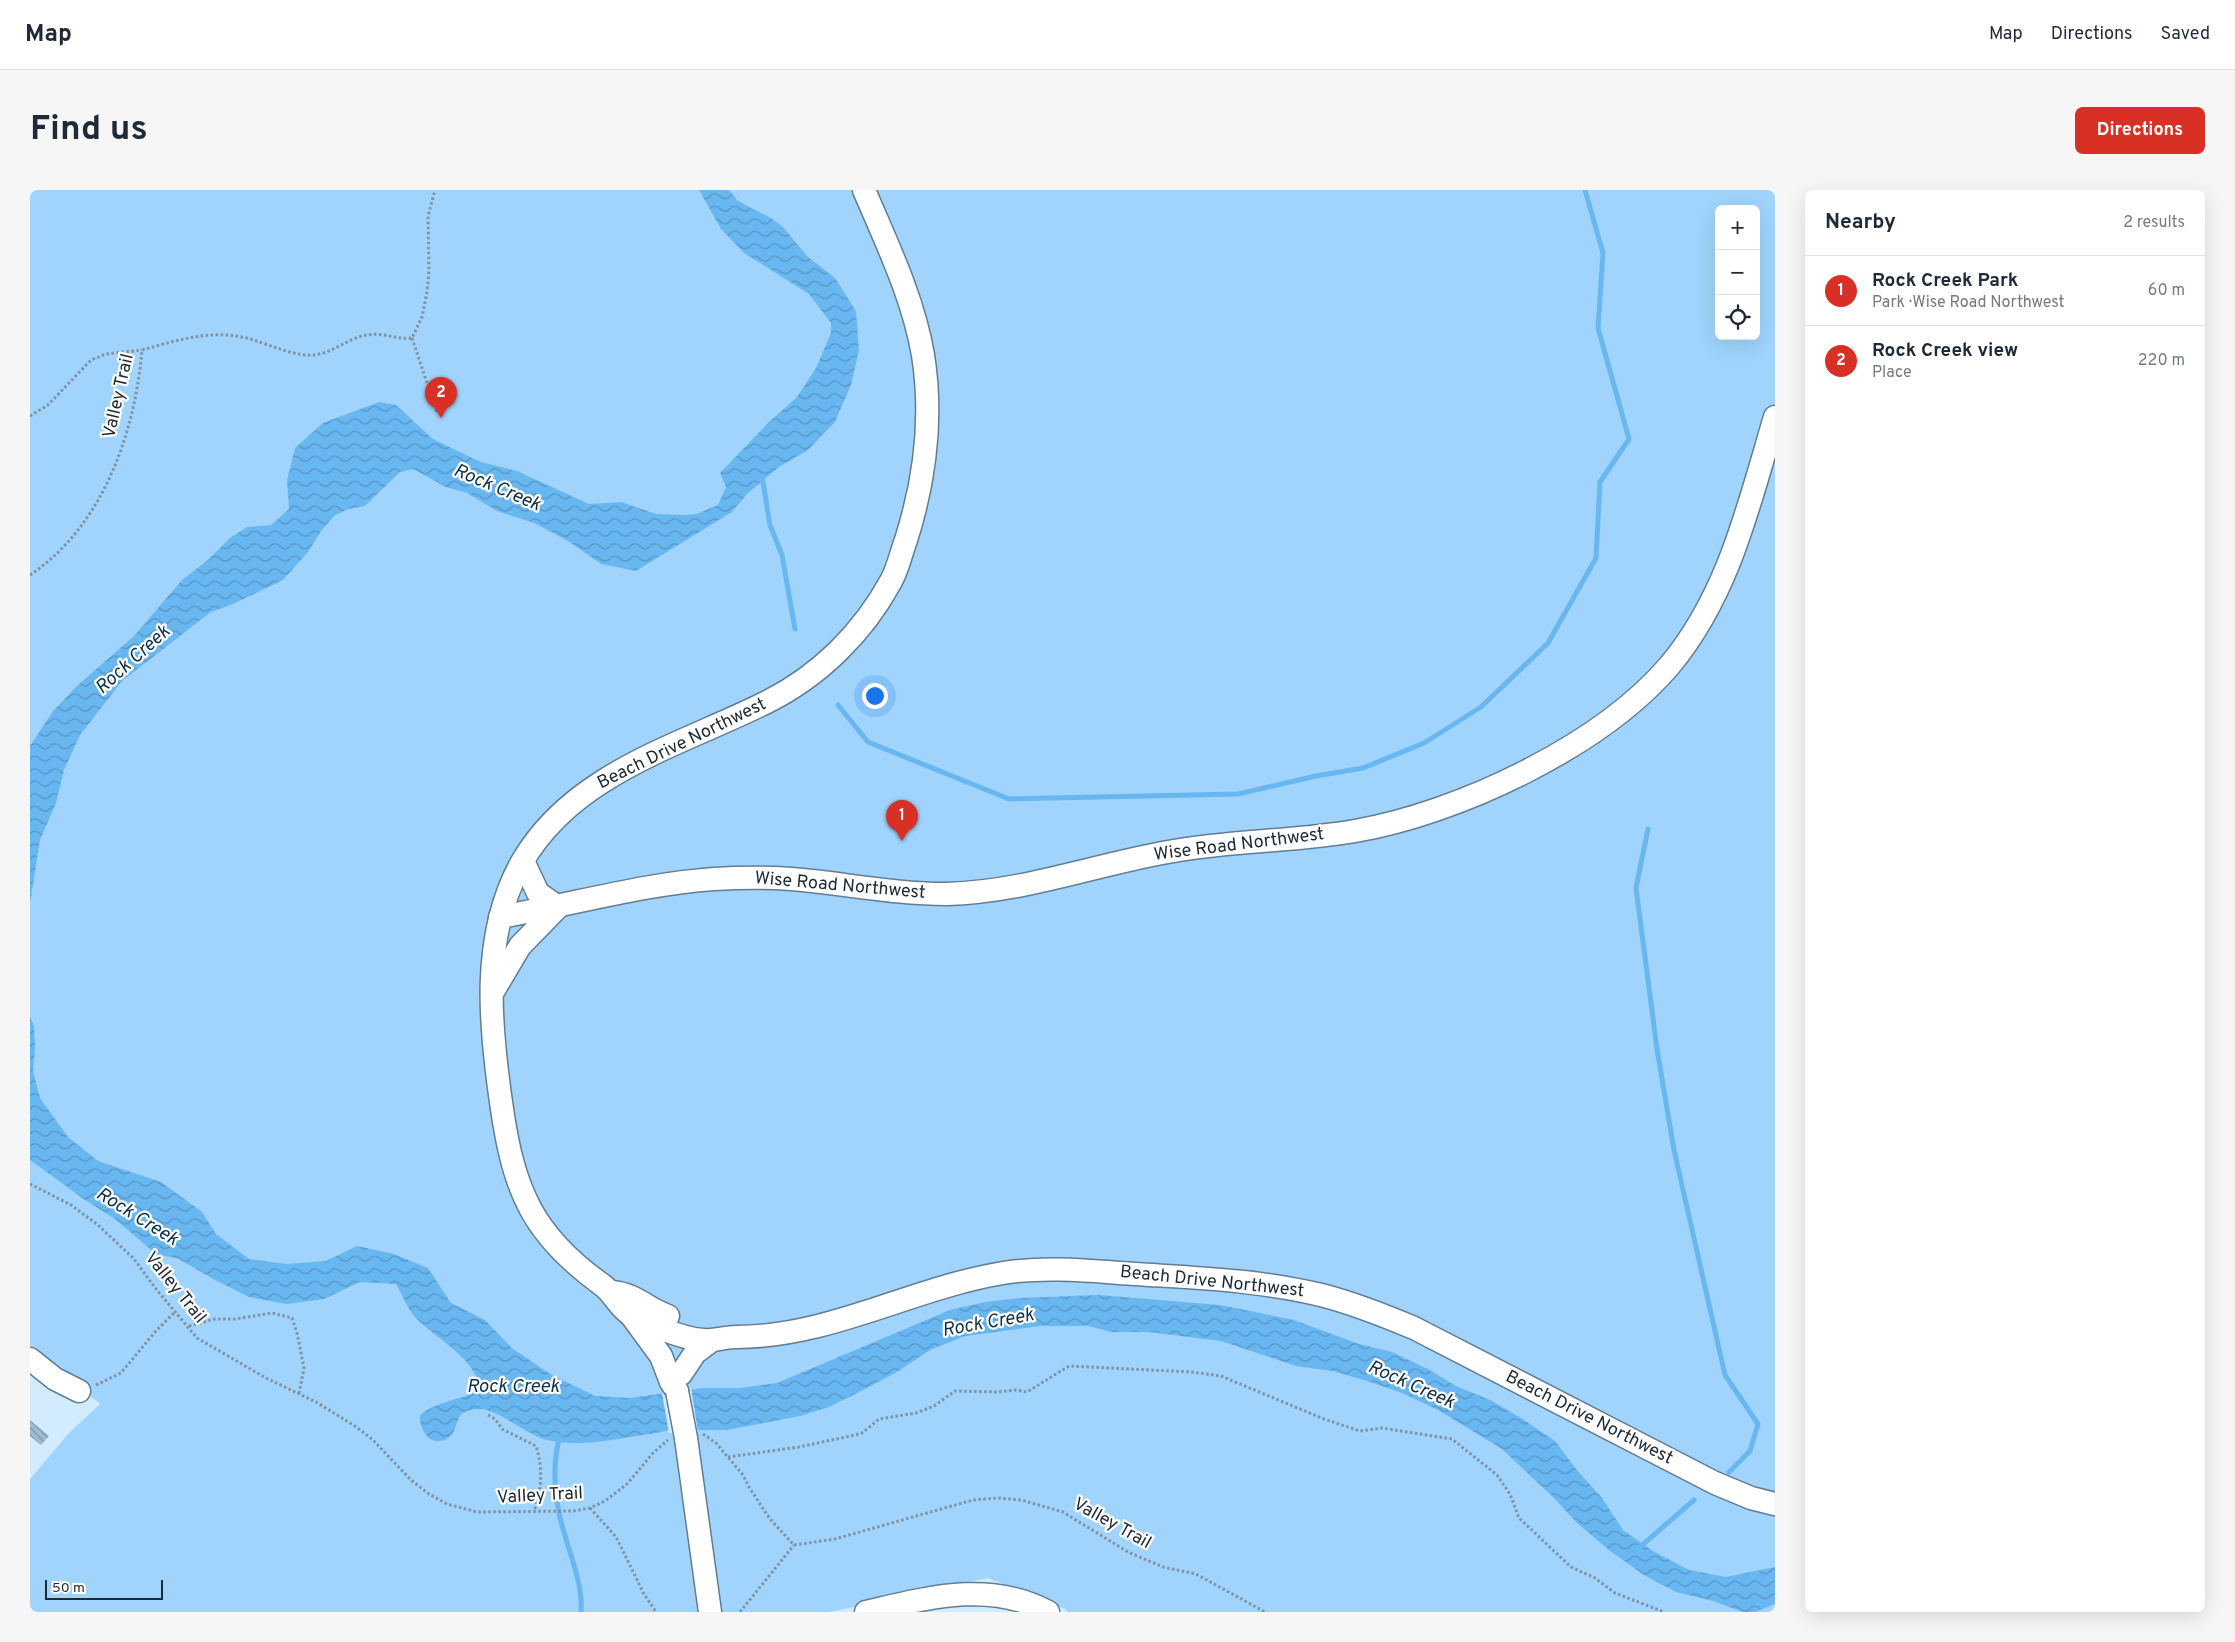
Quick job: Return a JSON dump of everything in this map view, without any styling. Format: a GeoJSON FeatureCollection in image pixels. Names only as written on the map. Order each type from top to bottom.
{"type":"FeatureCollection","features":[{"type":"Feature","properties":{"kind":"street","name":"Beach Drive Northwest"},"geometry":{"type":"LineString","coordinates":[[864,190],[905,286],[922,350],[929,403],[926,446],[917,504],[894,578],[856,634],[816,672],[773,699],[640,761],[603,781],[567,806],[542,834],[523,861],[505,896],[500,917],[494,954],[492,993],[497,1073],[505,1129],[517,1184],[534,1219],[556,1246],[577,1266],[612,1292],[618,1304],[630,1314],[711,1328],[721,1339],[764,1337],[813,1328],[965,1282],[1006,1272],[1064,1269],[1198,1278],[1288,1288],[1344,1301],[1396,1320],[1715,1483],[1751,1498],[1775,1504]]}},
{"type":"Feature","properties":{"kind":"street","name":"Wise Road Northwest"},"geometry":{"type":"LineString","coordinates":[[500,917],[665,885],[730,878],[790,879],[904,893],[948,894],[1001,890],[1047,881],[1170,851],[1359,830],[1404,820],[1458,801],[1525,770],[1590,733],[1635,699],[1669,665],[1700,622],[1721,583],[1740,534],[1775,417]]}},
{"type":"Feature","properties":{"kind":"street"},"geometry":{"type":"LineString","coordinates":[[492,993],[520,946],[558,907],[538,893],[523,861]]}},
{"type":"Feature","properties":{"kind":"street","name":"Beach Drive Northwest"},"geometry":{"type":"LineString","coordinates":[[612,1292],[626,1293],[673,1322]]}},
{"type":"Feature","properties":{"kind":"street"},"geometry":{"type":"LineString","coordinates":[[630,1314],[662,1356],[671,1382],[679,1383]]}},
{"type":"Feature","properties":{"kind":"street"},"geometry":{"type":"LineString","coordinates":[[662,1356],[665,1338],[673,1322]]}},
{"type":"Feature","properties":{"kind":"street"},"geometry":{"type":"LineString","coordinates":[[673,1322],[679,1383],[710,1612]]}},
{"type":"Feature","properties":{"kind":"street"},"geometry":{"type":"LineString","coordinates":[[679,1383],[695,1353],[721,1339]]}},
{"type":"Feature","properties":{"kind":"street"},"geometry":{"type":"LineString","coordinates":[[30,1359],[55,1379],[79,1391]]}},
{"type":"Feature","properties":{"kind":"street"},"geometry":{"type":"LineString","coordinates":[[866,1612],[922,1599],[964,1593],[989,1593],[1014,1598],[1048,1612]]}},
{"type":"Feature","properties":{"kind":"path"},"geometry":{"type":"LineString","coordinates":[[435,190],[428,216],[428,292],[422,317],[412,338],[437,413]]}},
{"type":"Feature","properties":{"kind":"path","name":"Valley Trail"},"geometry":{"type":"LineString","coordinates":[[30,575],[64,548],[89,516],[116,463],[128,430],[142,350],[204,336],[235,335],[307,355],[333,350],[367,335],[389,335],[402,340],[412,338]]}},
{"type":"Feature","properties":{"kind":"path"},"geometry":{"type":"LineString","coordinates":[[30,416],[48,405],[92,360],[118,352],[142,350]]}},
{"type":"Feature","properties":{"kind":"path","name":"Valley Trail"},"geometry":{"type":"LineString","coordinates":[[30,1184],[71,1205],[98,1225],[134,1259],[156,1289],[189,1326],[197,1338],[355,1426],[372,1439],[411,1480],[429,1494],[447,1504],[477,1512],[573,1511],[590,1508],[605,1501],[627,1484],[667,1441],[687,1437]]}},
{"type":"Feature","properties":{"kind":"path"},"geometry":{"type":"LineString","coordinates":[[79,1391],[121,1373],[154,1332],[176,1312]]}},
{"type":"Feature","properties":{"kind":"path"},"geometry":{"type":"LineString","coordinates":[[189,1326],[215,1319],[235,1319],[272,1313],[292,1318],[304,1368],[299,1394]]}},
{"type":"Feature","properties":{"kind":"path"},"geometry":{"type":"LineString","coordinates":[[728,1457],[799,1447],[862,1433],[879,1419],[916,1413],[934,1406],[955,1391],[997,1392],[1016,1390],[1027,1392],[1069,1366],[1192,1372],[1221,1376],[1324,1419],[1360,1430],[1382,1428],[1452,1439],[1496,1475],[1510,1494],[1520,1518],[1571,1567],[1595,1578],[1615,1594],[1664,1612]]}},
{"type":"Feature","properties":{"kind":"path"},"geometry":{"type":"LineString","coordinates":[[488,1415],[495,1419],[502,1429],[536,1446],[540,1458],[541,1476],[539,1497],[534,1511]]}},
{"type":"Feature","properties":{"kind":"path"},"geometry":{"type":"LineString","coordinates":[[687,1437],[716,1443],[744,1475],[749,1487],[770,1519],[794,1545],[740,1612]]}},
{"type":"Feature","properties":{"kind":"path","name":"Valley Trail"},"geometry":{"type":"LineString","coordinates":[[794,1545],[835,1539],[973,1500],[998,1498],[1021,1500],[1063,1512],[1128,1552],[1163,1567],[1196,1574],[1265,1612]]}},
{"type":"Feature","properties":{"kind":"path"},"geometry":{"type":"LineString","coordinates":[[590,1508],[616,1537],[644,1594],[656,1612]]}},
{"type":"Feature","properties":{"kind":"shaded area"},"geometry":{"type":"Polygon","coordinates":[[[30,190],[1775,190],[1775,1612],[1068,1612],[1065,1609],[988,1578],[830,1612],[30,1612],[30,1479],[69,1433],[100,1404],[30,1345],[30,190]]]}},
{"type":"Feature","properties":{"kind":"water","name":"Rock Creek"},"geometry":{"type":"Polygon","coordinates":[[[699,190],[729,190],[738,201],[771,218],[783,227],[807,256],[835,278],[856,311],[859,350],[851,385],[835,422],[808,450],[779,467],[747,494],[732,512],[636,571],[601,564],[568,541],[534,523],[497,511],[467,493],[446,487],[413,469],[400,472],[365,506],[348,509],[334,516],[321,531],[308,552],[283,580],[233,604],[211,612],[122,681],[80,735],[64,770],[56,803],[40,840],[30,903],[30,746],[53,711],[78,685],[134,636],[182,580],[208,560],[230,538],[247,527],[271,525],[289,509],[287,480],[295,448],[323,423],[379,402],[396,405],[433,439],[481,462],[517,471],[589,504],[621,502],[656,514],[685,515],[697,514],[718,505],[726,487],[720,473],[767,424],[797,397],[816,368],[831,333],[831,323],[809,294],[744,253],[721,229],[699,190]]]}},
{"type":"Feature","properties":{"kind":"water","name":"Rock Creek"},"geometry":{"type":"Polygon","coordinates":[[[30,1017],[34,1026],[33,1071],[40,1098],[68,1137],[98,1161],[161,1182],[202,1212],[216,1234],[249,1259],[287,1264],[326,1261],[357,1246],[394,1254],[428,1268],[451,1303],[485,1320],[513,1349],[552,1375],[595,1396],[630,1398],[703,1388],[740,1388],[777,1383],[950,1310],[985,1302],[1021,1298],[1098,1295],[1220,1305],[1294,1320],[1359,1344],[1392,1352],[1428,1369],[1456,1386],[1492,1401],[1555,1441],[1576,1469],[1602,1498],[1623,1530],[1653,1551],[1689,1570],[1726,1577],[1775,1567],[1775,1604],[1755,1612],[1743,1612],[1713,1601],[1676,1592],[1644,1575],[1609,1550],[1577,1523],[1554,1498],[1502,1449],[1438,1410],[1402,1393],[1333,1371],[1296,1366],[1221,1341],[1148,1332],[1111,1332],[1088,1326],[1040,1326],[965,1336],[930,1350],[897,1372],[829,1407],[800,1416],[727,1430],[669,1430],[588,1443],[560,1442],[539,1437],[493,1412],[478,1409],[463,1413],[458,1420],[455,1430],[448,1438],[442,1441],[431,1440],[424,1432],[420,1415],[434,1407],[481,1390],[477,1378],[463,1358],[415,1317],[396,1284],[360,1282],[324,1299],[287,1304],[249,1297],[179,1259],[156,1254],[115,1219],[30,1160],[30,1017]]]}},
{"type":"Feature","properties":{"kind":"pier"},"geometry":{"type":"Polygon","coordinates":[[[691,1388],[698,1432],[669,1433],[662,1393],[691,1388]]]}},
{"type":"Feature","properties":{"kind":"building"},"geometry":{"type":"Polygon","coordinates":[[[30,1420],[49,1436],[41,1445],[30,1436],[30,1420]]]}},
{"type":"Feature","properties":{"kind":"waterway"},"geometry":{"type":"LineString","coordinates":[[838,705],[868,742],[1009,799],[1238,794],[1316,776],[1363,768],[1424,743],[1481,707],[1548,643],[1596,558],[1600,482],[1629,439],[1598,328],[1603,253],[1585,190]]}},
{"type":"Feature","properties":{"kind":"waterway"},"geometry":{"type":"LineString","coordinates":[[762,476],[770,525],[782,555],[795,629]]}},
{"type":"Feature","properties":{"kind":"waterway"},"geometry":{"type":"LineString","coordinates":[[1648,829],[1636,888],[1657,1049],[1674,1150],[1725,1375],[1758,1424],[1750,1451],[1729,1472]]}},
{"type":"Feature","properties":{"kind":"waterway"},"geometry":{"type":"LineString","coordinates":[[560,1436],[555,1472],[556,1497],[576,1572],[581,1612]]}},
{"type":"Feature","properties":{"kind":"waterway"},"geometry":{"type":"LineString","coordinates":[[1640,1547],[1694,1500],[1692,1502]]}},
{"type":"Feature","properties":{"kind":"place","name":"Rock Creek view"},"geometry":{"type":"Point","coordinates":[441,418]}},
{"type":"Feature","properties":{"kind":"place","name":"Rock Creek Park"},"geometry":{"type":"Point","coordinates":[902,841]}}]}
